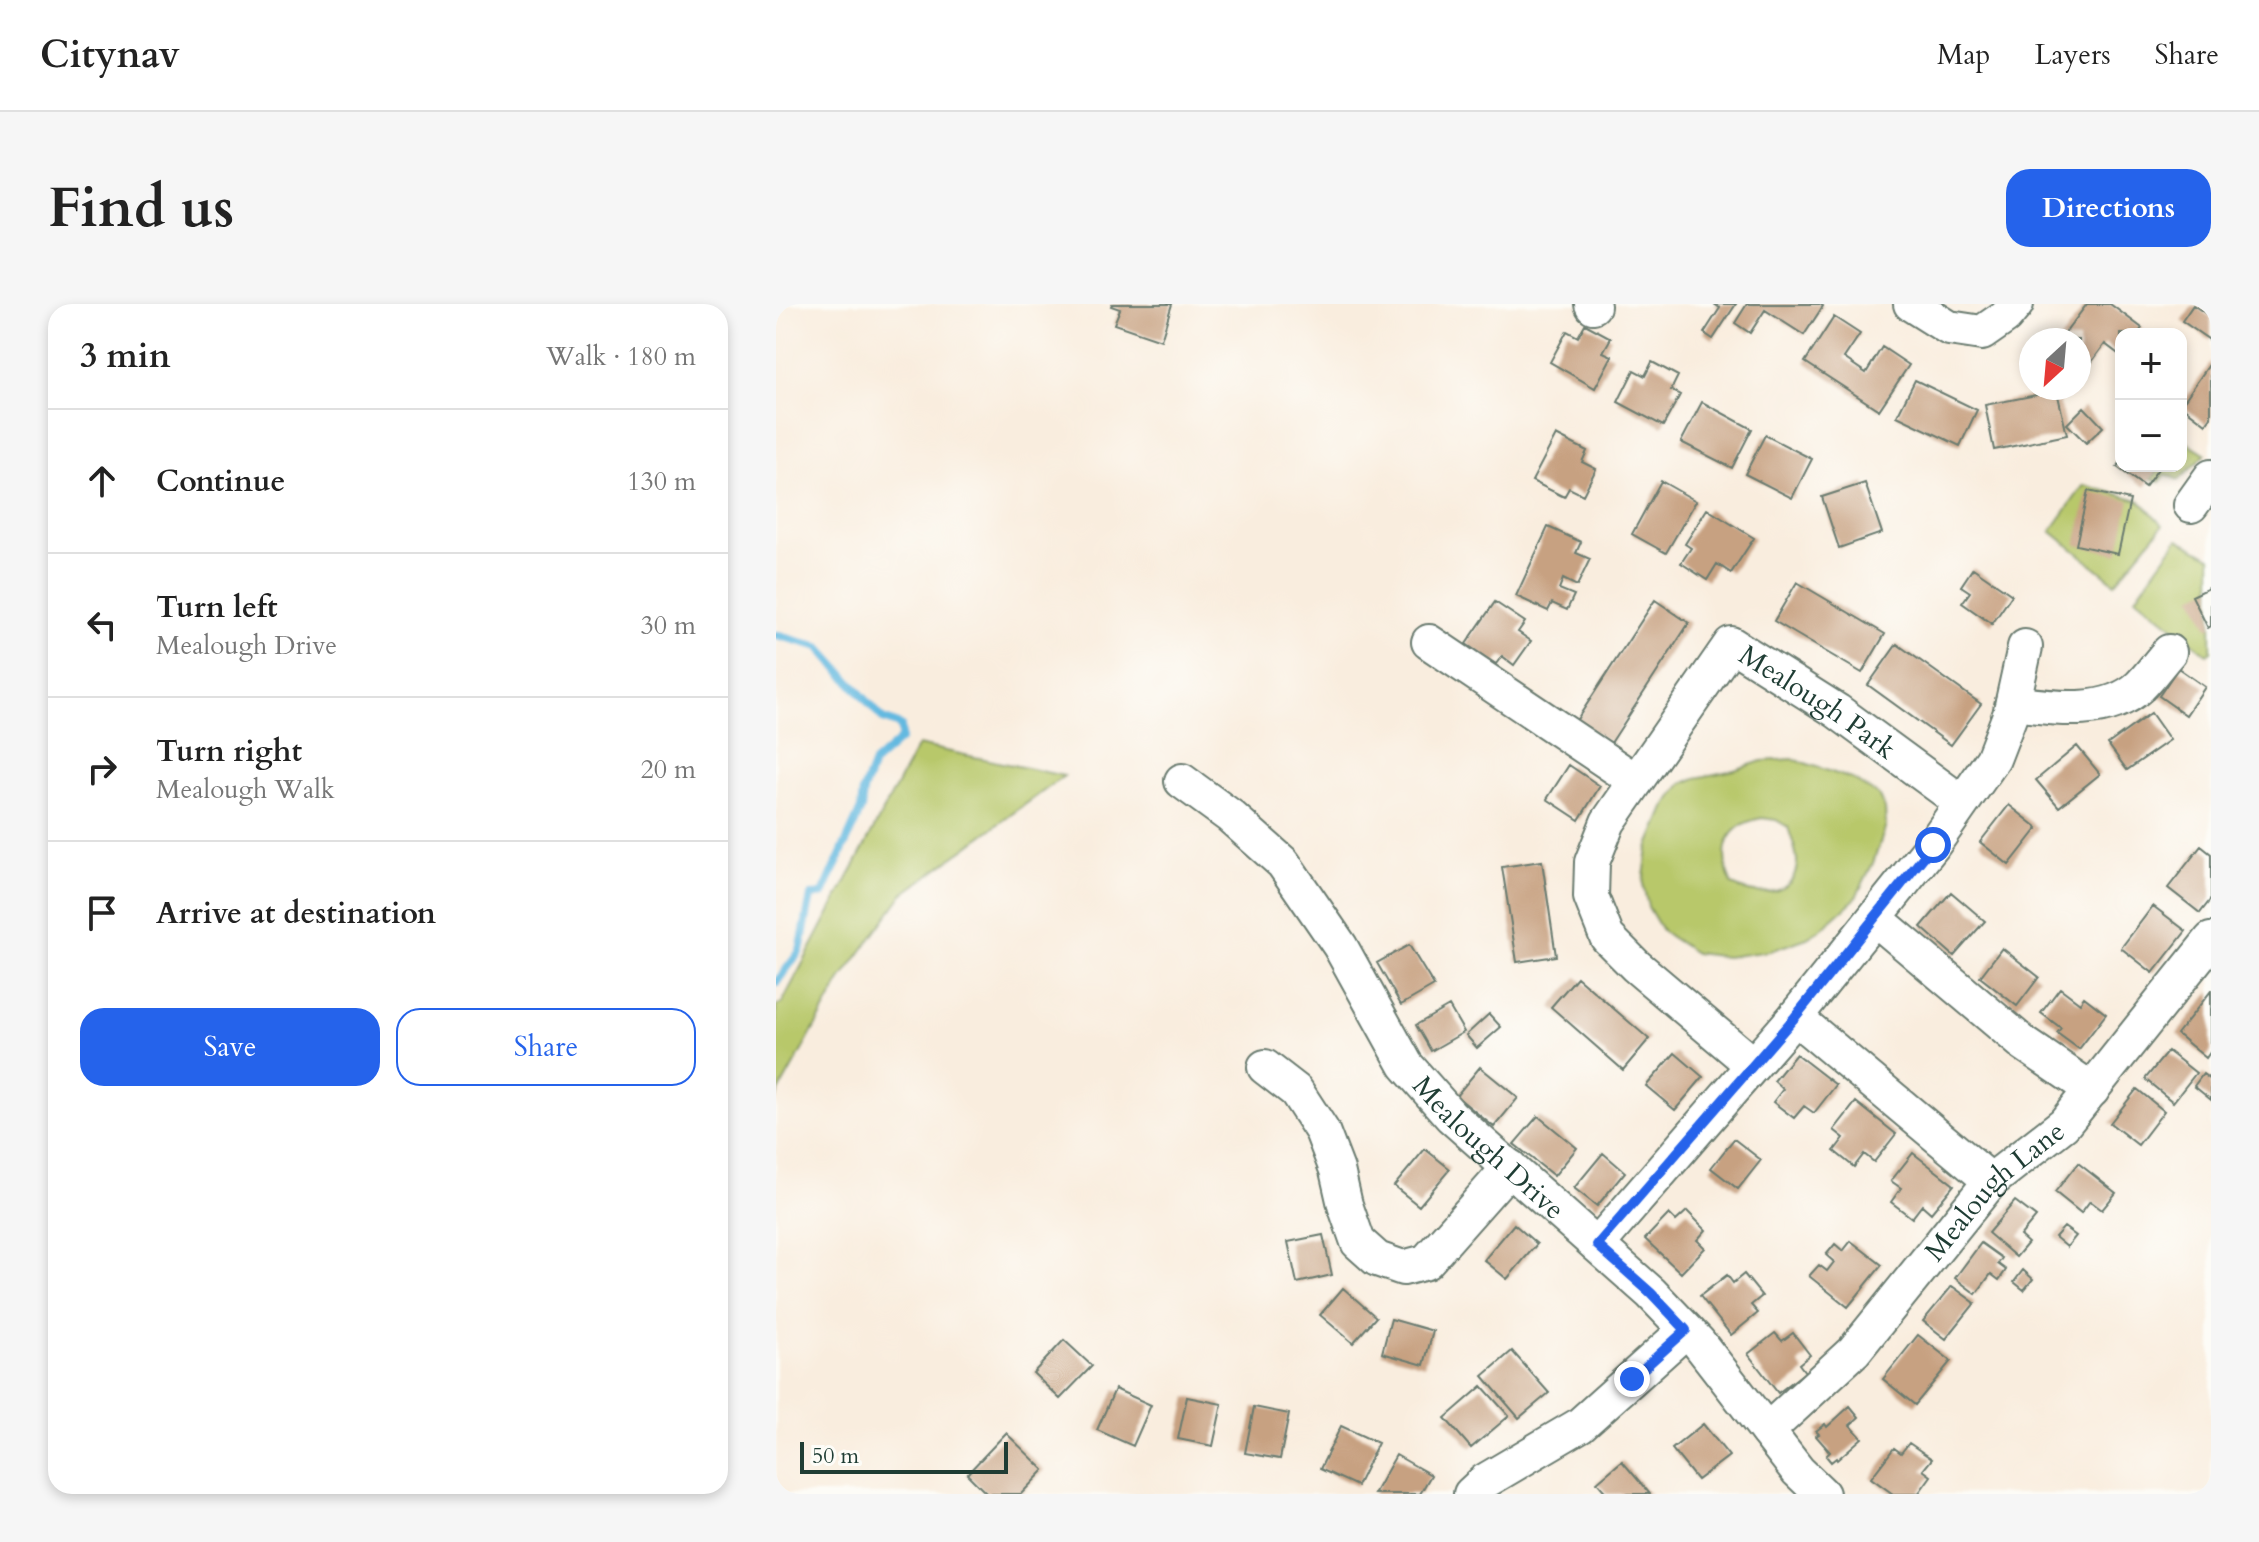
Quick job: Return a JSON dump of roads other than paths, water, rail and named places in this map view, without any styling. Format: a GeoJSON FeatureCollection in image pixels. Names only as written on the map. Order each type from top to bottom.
{"type":"FeatureCollection","features":[{"type":"Feature","properties":{"kind":"street"},"geometry":{"type":"LineString","coordinates":[[1911,304],[1949,328],[1982,333],[2005,317],[2016,304]]}},
{"type":"Feature","properties":{"kind":"street"},"geometry":{"type":"LineString","coordinates":[[2191,505],[2211,477]]}},
{"type":"Feature","properties":{"kind":"street"},"geometry":{"type":"LineString","coordinates":[[1429,642],[1636,781]]}},
{"type":"Feature","properties":{"kind":"street","name":"Mealough Park"},"geometry":{"type":"LineString","coordinates":[[1753,1065],[1636,966],[1607,937],[1591,897],[1592,862],[1608,822],[1731,644],[1837,711],[1961,802]]}},
{"type":"Feature","properties":{"kind":"street"},"geometry":{"type":"LineString","coordinates":[[1597,1245],[1795,1017],[1933,845],[1993,759],[2013,703],[2025,647]]}},
{"type":"Feature","properties":{"kind":"street"},"geometry":{"type":"LineString","coordinates":[[2013,703],[2056,708],[2111,703],[2138,688],[2169,652]]}},
{"type":"Feature","properties":{"kind":"street","name":"Mealough Drive"},"geometry":{"type":"LineString","coordinates":[[1182,781],[1230,816],[1283,863],[1340,946],[1406,1065],[1451,1116],[1651,1293],[1686,1330],[1798,1471],[1822,1494]]}},
{"type":"Feature","properties":{"kind":"street"},"geometry":{"type":"LineString","coordinates":[[1876,919],[2023,1043],[2092,1090]]}},
{"type":"Feature","properties":{"kind":"street","name":"Mealough Lane"},"geometry":{"type":"LineString","coordinates":[[1767,1431],[1854,1351],[1991,1181],[2064,1124],[2211,940]]}},
{"type":"Feature","properties":{"kind":"street"},"geometry":{"type":"LineString","coordinates":[[1795,1017],[1991,1181]]}},
{"type":"Feature","properties":{"kind":"street"},"geometry":{"type":"LineString","coordinates":[[1265,1067],[1296,1091],[1322,1131],[1358,1242],[1377,1259],[1403,1268],[1426,1262],[1510,1167]]}},
{"type":"Feature","properties":{"kind":"street"},"geometry":{"type":"LineString","coordinates":[[1471,1494],[1485,1481],[1580,1425],[1686,1330]]}},
{"type":"Feature","properties":{"kind":"waterway"},"geometry":{"type":"LineString","coordinates":[[776,635],[819,647],[883,719],[901,726],[901,739],[874,763],[863,791],[861,809],[823,894],[811,896],[800,951],[776,983]]}}]}
